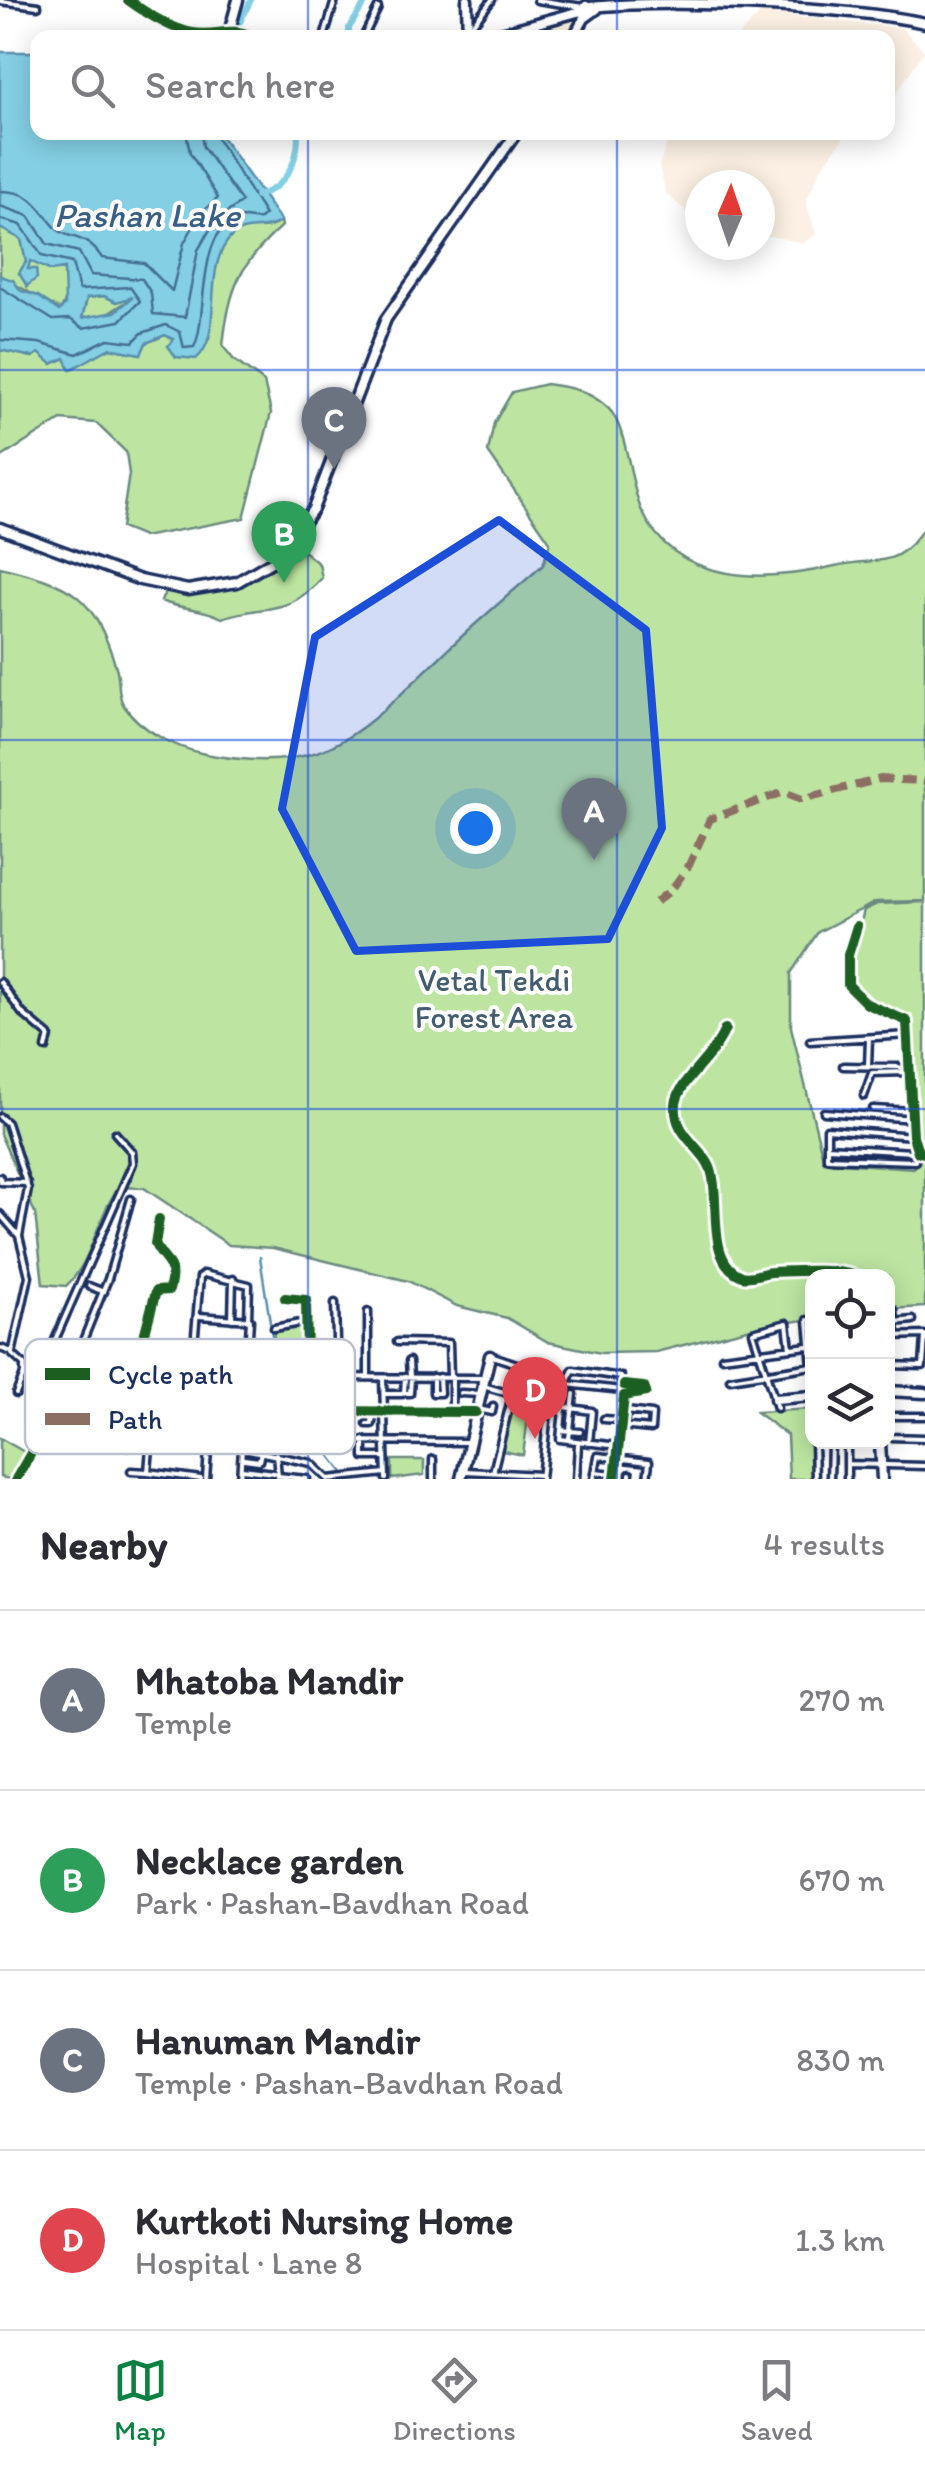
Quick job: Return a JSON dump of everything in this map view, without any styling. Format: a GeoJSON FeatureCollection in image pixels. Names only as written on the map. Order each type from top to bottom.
{"type":"FeatureCollection","features":[{"type":"Feature","properties":{"kind":"main road"},"geometry":{"type":"LineString","coordinates":[[128,0],[187,30]]}},
{"type":"Feature","properties":{"kind":"main road"},"geometry":{"type":"LineString","coordinates":[[224,30],[234,29],[238,0]]}},
{"type":"Feature","properties":{"kind":"main road"},"geometry":{"type":"LineString","coordinates":[[467,0],[469,30]]}},
{"type":"Feature","properties":{"kind":"main road"},"geometry":{"type":"LineString","coordinates":[[522,30],[611,3],[704,2],[856,12],[925,23]]}},
{"type":"Feature","properties":{"kind":"main road"},"geometry":{"type":"LineString","coordinates":[[578,30],[585,12]]}},
{"type":"Feature","properties":{"kind":"main road"},"geometry":{"type":"LineString","coordinates":[[515,30],[585,12]]}},
{"type":"Feature","properties":{"kind":"main road"},"geometry":{"type":"LineString","coordinates":[[0,528],[138,577],[191,588],[223,586],[252,575],[278,558],[298,536],[314,509],[386,319],[511,140]]}},
{"type":"Feature","properties":{"kind":"main road"},"geometry":{"type":"LineString","coordinates":[[461,1475],[490,1356]]}},
{"type":"Feature","properties":{"kind":"main road"},"geometry":{"type":"LineString","coordinates":[[895,1392],[925,1393]]}},
{"type":"Feature","properties":{"kind":"main road"},"geometry":{"type":"LineString","coordinates":[[776,1403],[805,1397]]}},
{"type":"Feature","properties":{"kind":"main road"},"geometry":{"type":"LineString","coordinates":[[880,1449],[882,1479]]}},
{"type":"Feature","properties":{"kind":"street"},"geometry":{"type":"LineString","coordinates":[[326,30],[335,0]]}},
{"type":"Feature","properties":{"kind":"street"},"geometry":{"type":"LineString","coordinates":[[472,30],[492,0]]}},
{"type":"Feature","properties":{"kind":"street"},"geometry":{"type":"LineString","coordinates":[[537,0],[585,12]]}},
{"type":"Feature","properties":{"kind":"street"},"geometry":{"type":"LineString","coordinates":[[0,1],[38,6]]}},
{"type":"Feature","properties":{"kind":"street"},"geometry":{"type":"LineString","coordinates":[[366,30],[378,8]]}},
{"type":"Feature","properties":{"kind":"street"},"geometry":{"type":"LineString","coordinates":[[857,926],[846,972],[850,989],[868,1004],[905,1018],[915,1162],[827,1158],[826,1129],[913,1136]]}},
{"type":"Feature","properties":{"kind":"street"},"geometry":{"type":"LineString","coordinates":[[0,982],[22,1013],[49,1036],[46,1048]]}},
{"type":"Feature","properties":{"kind":"street"},"geometry":{"type":"LineString","coordinates":[[725,1029],[717,1050],[695,1070],[676,1101],[684,1136],[712,1170],[714,1232],[721,1250],[746,1277],[805,1272]]}},
{"type":"Feature","properties":{"kind":"street"},"geometry":{"type":"LineString","coordinates":[[810,1042],[909,1035]]}},
{"type":"Feature","properties":{"kind":"street"},"geometry":{"type":"LineString","coordinates":[[868,1038],[868,1066]]}},
{"type":"Feature","properties":{"kind":"street"},"geometry":{"type":"LineString","coordinates":[[844,1066],[899,1067],[910,1072]]}},
{"type":"Feature","properties":{"kind":"street"},"geometry":{"type":"LineString","coordinates":[[864,1096],[872,1073],[910,1072]]}},
{"type":"Feature","properties":{"kind":"street"},"geometry":{"type":"LineString","coordinates":[[873,1109],[913,1110]]}},
{"type":"Feature","properties":{"kind":"street"},"geometry":{"type":"LineString","coordinates":[[824,1112],[914,1119]]}},
{"type":"Feature","properties":{"kind":"street"},"geometry":{"type":"LineString","coordinates":[[0,1117],[7,1123],[27,1183],[18,1236]]}},
{"type":"Feature","properties":{"kind":"street"},"geometry":{"type":"LineString","coordinates":[[57,1339],[133,1163],[132,1152],[114,1133]]}},
{"type":"Feature","properties":{"kind":"street"},"geometry":{"type":"LineString","coordinates":[[826,1146],[925,1153]]}},
{"type":"Feature","properties":{"kind":"street"},"geometry":{"type":"LineString","coordinates":[[0,1176],[2,1182],[27,1183]]}},
{"type":"Feature","properties":{"kind":"street"},"geometry":{"type":"LineString","coordinates":[[82,1339],[104,1292],[131,1198]]}},
{"type":"Feature","properties":{"kind":"street"},"geometry":{"type":"LineString","coordinates":[[0,1214],[18,1236],[29,1272],[12,1352]]}},
{"type":"Feature","properties":{"kind":"street"},"geometry":{"type":"LineString","coordinates":[[143,1339],[156,1290],[168,1290],[171,1282],[170,1260],[155,1244],[159,1220]]}},
{"type":"Feature","properties":{"kind":"street"},"geometry":{"type":"LineString","coordinates":[[195,1334],[200,1277],[212,1273],[250,1285],[248,1339]]}},
{"type":"Feature","properties":{"kind":"street"},"geometry":{"type":"LineString","coordinates":[[232,1319],[233,1280]]}},
{"type":"Feature","properties":{"kind":"street"},"geometry":{"type":"LineString","coordinates":[[89,1286],[104,1292]]}},
{"type":"Feature","properties":{"kind":"street"},"geometry":{"type":"LineString","coordinates":[[285,1298],[305,1299],[306,1339]]}},
{"type":"Feature","properties":{"kind":"street"},"geometry":{"type":"LineString","coordinates":[[333,1339],[335,1302]]}},
{"type":"Feature","properties":{"kind":"street"},"geometry":{"type":"LineString","coordinates":[[368,1312],[368,1377]]}},
{"type":"Feature","properties":{"kind":"street"},"geometry":{"type":"LineString","coordinates":[[199,1316],[249,1320]]}},
{"type":"Feature","properties":{"kind":"street"},"geometry":{"type":"LineString","coordinates":[[895,1365],[924,1366],[925,1336],[896,1335],[895,1322],[913,1320]]}},
{"type":"Feature","properties":{"kind":"street"},"geometry":{"type":"LineString","coordinates":[[274,1328],[306,1322]]}},
{"type":"Feature","properties":{"kind":"street"},"geometry":{"type":"LineString","coordinates":[[776,1403],[753,1332],[788,1324],[790,1348]]}},
{"type":"Feature","properties":{"kind":"street"},"geometry":{"type":"LineString","coordinates":[[397,1342],[449,1343],[452,1411]]}},
{"type":"Feature","properties":{"kind":"street"},"geometry":{"type":"LineString","coordinates":[[722,1357],[805,1347]]}},
{"type":"Feature","properties":{"kind":"street"},"geometry":{"type":"LineString","coordinates":[[0,1348],[12,1352],[24,1365],[16,1394]]}},
{"type":"Feature","properties":{"kind":"street"},"geometry":{"type":"LineString","coordinates":[[490,1356],[564,1380]]}},
{"type":"Feature","properties":{"kind":"street"},"geometry":{"type":"LineString","coordinates":[[730,1379],[812,1366],[812,1359]]}},
{"type":"Feature","properties":{"kind":"street"},"geometry":{"type":"LineString","coordinates":[[408,1377],[409,1361]]}},
{"type":"Feature","properties":{"kind":"street"},"geometry":{"type":"LineString","coordinates":[[570,1370],[583,1371],[621,1377],[622,1392],[566,1382],[570,1370]]}},
{"type":"Feature","properties":{"kind":"street"},"geometry":{"type":"LineString","coordinates":[[580,1386],[583,1371]]}},
{"type":"Feature","properties":{"kind":"street"},"geometry":{"type":"LineString","coordinates":[[599,1389],[602,1374]]}},
{"type":"Feature","properties":{"kind":"street"},"geometry":{"type":"LineString","coordinates":[[274,1473],[276,1454],[311,1463],[328,1479],[347,1475],[386,1476],[384,1377]]}},
{"type":"Feature","properties":{"kind":"street"},"geometry":{"type":"LineString","coordinates":[[355,1378],[451,1377],[479,1397]]}},
{"type":"Feature","properties":{"kind":"street"},"geometry":{"type":"LineString","coordinates":[[461,1475],[493,1472],[542,1477],[551,1382]]}},
{"type":"Feature","properties":{"kind":"street"},"geometry":{"type":"LineString","coordinates":[[622,1424],[625,1394],[646,1392],[644,1388],[624,1385]]}},
{"type":"Feature","properties":{"kind":"street"},"geometry":{"type":"LineString","coordinates":[[565,1390],[560,1440],[618,1446]]}},
{"type":"Feature","properties":{"kind":"street"},"geometry":{"type":"LineString","coordinates":[[461,1393],[479,1397],[512,1395],[546,1404]]}},
{"type":"Feature","properties":{"kind":"street"},"geometry":{"type":"LineString","coordinates":[[384,1394],[402,1394]]}},
{"type":"Feature","properties":{"kind":"street"},"geometry":{"type":"LineString","coordinates":[[569,1440],[574,1394]]}},
{"type":"Feature","properties":{"kind":"street"},"geometry":{"type":"LineString","coordinates":[[493,1472],[512,1395]]}},
{"type":"Feature","properties":{"kind":"street"},"geometry":{"type":"LineString","coordinates":[[355,1412],[452,1411],[479,1397]]}},
{"type":"Feature","properties":{"kind":"street"},"geometry":{"type":"LineString","coordinates":[[564,1407],[592,1411],[589,1443]]}},
{"type":"Feature","properties":{"kind":"street"},"geometry":{"type":"LineString","coordinates":[[591,1418],[601,1419],[622,1424],[636,1428],[651,1429],[652,1414],[626,1411],[622,1424],[618,1446],[615,1476],[594,1476],[597,1444]]}},
{"type":"Feature","properties":{"kind":"street"},"geometry":{"type":"LineString","coordinates":[[636,1428],[638,1412]]}},
{"type":"Feature","properties":{"kind":"street"},"geometry":{"type":"LineString","coordinates":[[895,1416],[925,1416]]}},
{"type":"Feature","properties":{"kind":"street"},"geometry":{"type":"LineString","coordinates":[[366,1427],[364,1457],[385,1456]]}},
{"type":"Feature","properties":{"kind":"street"},"geometry":{"type":"LineString","coordinates":[[561,1430],[580,1432]]}},
{"type":"Feature","properties":{"kind":"street"},"geometry":{"type":"LineString","coordinates":[[895,1437],[925,1438]]}},
{"type":"Feature","properties":{"kind":"street"},"geometry":{"type":"LineString","coordinates":[[355,1440],[468,1442]]}},
{"type":"Feature","properties":{"kind":"street"},"geometry":{"type":"LineString","coordinates":[[576,1479],[578,1442]]}},
{"type":"Feature","properties":{"kind":"street"},"geometry":{"type":"LineString","coordinates":[[814,1449],[815,1479]]}},
{"type":"Feature","properties":{"kind":"street"},"geometry":{"type":"LineString","coordinates":[[830,1449],[830,1479]]}},
{"type":"Feature","properties":{"kind":"street"},"geometry":{"type":"LineString","coordinates":[[846,1479],[848,1449]]}},
{"type":"Feature","properties":{"kind":"street"},"geometry":{"type":"LineString","coordinates":[[16,1479],[31,1454]]}},
{"type":"Feature","properties":{"kind":"street"},"geometry":{"type":"LineString","coordinates":[[148,1472],[149,1454]]}},
{"type":"Feature","properties":{"kind":"street"},"geometry":{"type":"LineString","coordinates":[[131,1471],[204,1479],[208,1454]]}},
{"type":"Feature","properties":{"kind":"street"},"geometry":{"type":"LineString","coordinates":[[240,1479],[243,1454]]}},
{"type":"Feature","properties":{"kind":"street"},"geometry":{"type":"LineString","coordinates":[[243,1459],[259,1461],[261,1454]]}},
{"type":"Feature","properties":{"kind":"street"},"geometry":{"type":"LineString","coordinates":[[814,1454],[830,1454]]}},
{"type":"Feature","properties":{"kind":"street"},"geometry":{"type":"LineString","coordinates":[[596,1457],[649,1462],[647,1479]]}},
{"type":"Feature","properties":{"kind":"street"},"geometry":{"type":"LineString","coordinates":[[433,1459],[433,1479]]}},
{"type":"Feature","properties":{"kind":"street"},"geometry":{"type":"LineString","coordinates":[[847,1464],[925,1466]]}},
{"type":"Feature","properties":{"kind":"street"},"geometry":{"type":"LineString","coordinates":[[242,1469],[307,1479]]}},
{"type":"Feature","properties":{"kind":"highlighted area"},"geometry":{"type":"Polygon","coordinates":[[[499,520],[646,630],[662,828],[608,939],[356,951],[282,809],[315,637],[499,520]]]}},
{"type":"Feature","properties":{"kind":"shaded area"},"geometry":{"type":"Polygon","coordinates":[[[761,13],[902,28],[924,51],[895,95],[895,30],[744,30],[761,13]]]}},
{"type":"Feature","properties":{"kind":"shaded area"},"geometry":{"type":"Polygon","coordinates":[[[570,20],[576,25],[573,30],[529,30],[570,20]]]}},
{"type":"Feature","properties":{"kind":"shaded area"},"geometry":{"type":"Polygon","coordinates":[[[669,140],[842,140],[820,170],[806,202],[816,234],[804,243],[775,237],[775,170],[685,170],[685,210],[666,193],[659,166],[669,140]]]}},
{"type":"Feature","properties":{"kind":"green space"},"geometry":{"type":"Polygon","coordinates":[[[281,221],[282,226],[255,253],[239,279],[225,326],[223,346],[234,360],[264,382],[271,413],[244,518],[143,537],[121,528],[129,474],[126,452],[96,423],[61,420],[0,458],[0,350],[32,357],[39,353],[52,364],[65,358],[73,367],[110,348],[141,354],[146,343],[165,335],[174,340],[209,339],[215,275],[225,243],[233,232],[281,221]]]}},
{"type":"Feature","properties":{"kind":"green space"},"geometry":{"type":"Polygon","coordinates":[[[0,228],[21,239],[26,262],[19,273],[27,286],[29,261],[66,271],[67,297],[61,310],[0,276],[0,228]]]}},
{"type":"Feature","properties":{"kind":"green space"},"geometry":{"type":"Polygon","coordinates":[[[104,296],[117,302],[135,296],[103,317],[82,318],[87,298],[104,296]]]}},
{"type":"Feature","properties":{"kind":"green space","name":"Vetal Tekdi Forest Area"},"geometry":{"type":"Polygon","coordinates":[[[546,384],[579,391],[608,408],[620,428],[641,509],[657,534],[677,553],[700,566],[753,576],[781,575],[886,559],[905,550],[925,526],[925,901],[876,902],[818,932],[791,973],[791,1027],[824,1162],[914,1168],[918,1159],[925,1160],[925,1307],[895,1309],[895,1269],[805,1269],[805,1320],[755,1327],[656,1352],[601,1353],[548,1342],[507,1318],[457,1306],[408,1281],[273,1248],[229,1245],[144,1188],[119,1187],[75,1276],[66,1286],[43,1284],[35,1213],[0,1134],[0,567],[46,580],[77,596],[107,642],[123,704],[138,722],[159,736],[205,754],[247,760],[312,754],[338,743],[387,707],[543,565],[550,542],[488,452],[494,423],[512,392],[546,384]]]}},
{"type":"Feature","properties":{"kind":"green space"},"geometry":{"type":"Polygon","coordinates":[[[301,549],[319,564],[322,578],[286,604],[222,618],[161,601],[166,590],[208,592],[238,586],[301,549]]]}},
{"type":"Feature","properties":{"kind":"green space"},"geometry":{"type":"Polygon","coordinates":[[[925,902],[925,1150],[920,1149],[909,1015],[870,1003],[856,992],[851,962],[864,910],[877,904],[925,902]]]}},
{"type":"Feature","properties":{"kind":"green space"},"geometry":{"type":"Polygon","coordinates":[[[302,1325],[304,1339],[274,1339],[273,1330],[302,1325]]]}},
{"type":"Feature","properties":{"kind":"green space"},"geometry":{"type":"Polygon","coordinates":[[[513,1398],[530,1403],[523,1455],[502,1451],[513,1398]]]}},
{"type":"Feature","properties":{"kind":"green space"},"geometry":{"type":"Polygon","coordinates":[[[805,1409],[805,1449],[813,1449],[813,1479],[789,1479],[787,1435],[756,1412],[805,1409]]]}},
{"type":"Feature","properties":{"kind":"green space"},"geometry":{"type":"Polygon","coordinates":[[[0,1438],[25,1454],[11,1479],[0,1477],[0,1438]]]}},
{"type":"Feature","properties":{"kind":"green space"},"geometry":{"type":"Polygon","coordinates":[[[392,1460],[424,1460],[424,1475],[392,1479],[392,1460]]]}},
{"type":"Feature","properties":{"kind":"water","name":"Pashan Lake"},"geometry":{"type":"Polygon","coordinates":[[[0,52],[30,52],[30,140],[224,140],[281,221],[238,232],[223,248],[214,282],[210,334],[196,359],[176,357],[168,346],[174,339],[165,335],[146,343],[141,354],[110,348],[70,370],[65,358],[52,364],[39,353],[33,357],[0,350],[0,276],[13,280],[21,291],[38,296],[59,311],[65,305],[64,269],[51,271],[30,261],[28,269],[36,269],[37,278],[27,286],[19,273],[26,262],[21,239],[0,228],[0,52]],[[104,296],[87,298],[82,318],[115,312],[133,297],[117,302],[104,296]]]}},
{"type":"Feature","properties":{"kind":"waterway"},"geometry":{"type":"LineString","coordinates":[[236,30],[251,0]]}},
{"type":"Feature","properties":{"kind":"waterway"},"geometry":{"type":"LineString","coordinates":[[349,30],[367,0]]}},
{"type":"Feature","properties":{"kind":"waterway"},"geometry":{"type":"LineString","coordinates":[[256,196],[275,187],[289,172],[297,140]]}},
{"type":"Feature","properties":{"kind":"waterway"},"geometry":{"type":"LineString","coordinates":[[260,1257],[273,1339]]}},
{"type":"Feature","properties":{"kind":"waterway"},"geometry":{"type":"LineString","coordinates":[[328,1454],[345,1475]]}},
{"type":"Feature","properties":{"kind":"marked path"},"geometry":{"type":"LineString","coordinates":[[656,902],[672,889],[689,865],[710,819],[784,792],[802,799],[880,779],[925,781]]}},
{"type":"Feature","properties":{"kind":"cycle path"},"geometry":{"type":"LineString","coordinates":[[128,0],[183,30]]}},
{"type":"Feature","properties":{"kind":"cycle path"},"geometry":{"type":"LineString","coordinates":[[857,926],[848,955],[848,985],[867,1004],[907,1021],[913,1136],[918,1152],[925,1153]]}},
{"type":"Feature","properties":{"kind":"cycle path"},"geometry":{"type":"LineString","coordinates":[[725,1029],[683,1086],[676,1104],[682,1130],[708,1163],[712,1175],[722,1256],[730,1268],[746,1277],[805,1271]]}},
{"type":"Feature","properties":{"kind":"cycle path"},"geometry":{"type":"LineString","coordinates":[[143,1339],[156,1291],[169,1290],[171,1281],[170,1268],[155,1244],[159,1219]]}},
{"type":"Feature","properties":{"kind":"cycle path"},"geometry":{"type":"LineString","coordinates":[[285,1298],[306,1300],[307,1339]]}},
{"type":"Feature","properties":{"kind":"cycle path"},"geometry":{"type":"LineString","coordinates":[[615,1479],[624,1396],[646,1392],[644,1387],[624,1385]]}},
{"type":"Feature","properties":{"kind":"cycle path"},"geometry":{"type":"LineString","coordinates":[[355,1411],[476,1412]]}},
{"type":"Feature","properties":{"kind":"cycle path"},"geometry":{"type":"LineString","coordinates":[[16,1479],[31,1454]]}},
{"type":"Feature","properties":{"kind":"place","name":"Hanuman Mandir"},"geometry":{"type":"Point","coordinates":[334,469]}},
{"type":"Feature","properties":{"kind":"place","name":"Necklace garden"},"geometry":{"type":"Point","coordinates":[284,583]}},
{"type":"Feature","properties":{"kind":"place","name":"Mhatoba Mandir"},"geometry":{"type":"Point","coordinates":[594,860]}},
{"type":"Feature","properties":{"kind":"place","name":"Kurtkoti Nursing Home"},"geometry":{"type":"Point","coordinates":[535,1439]}}]}
